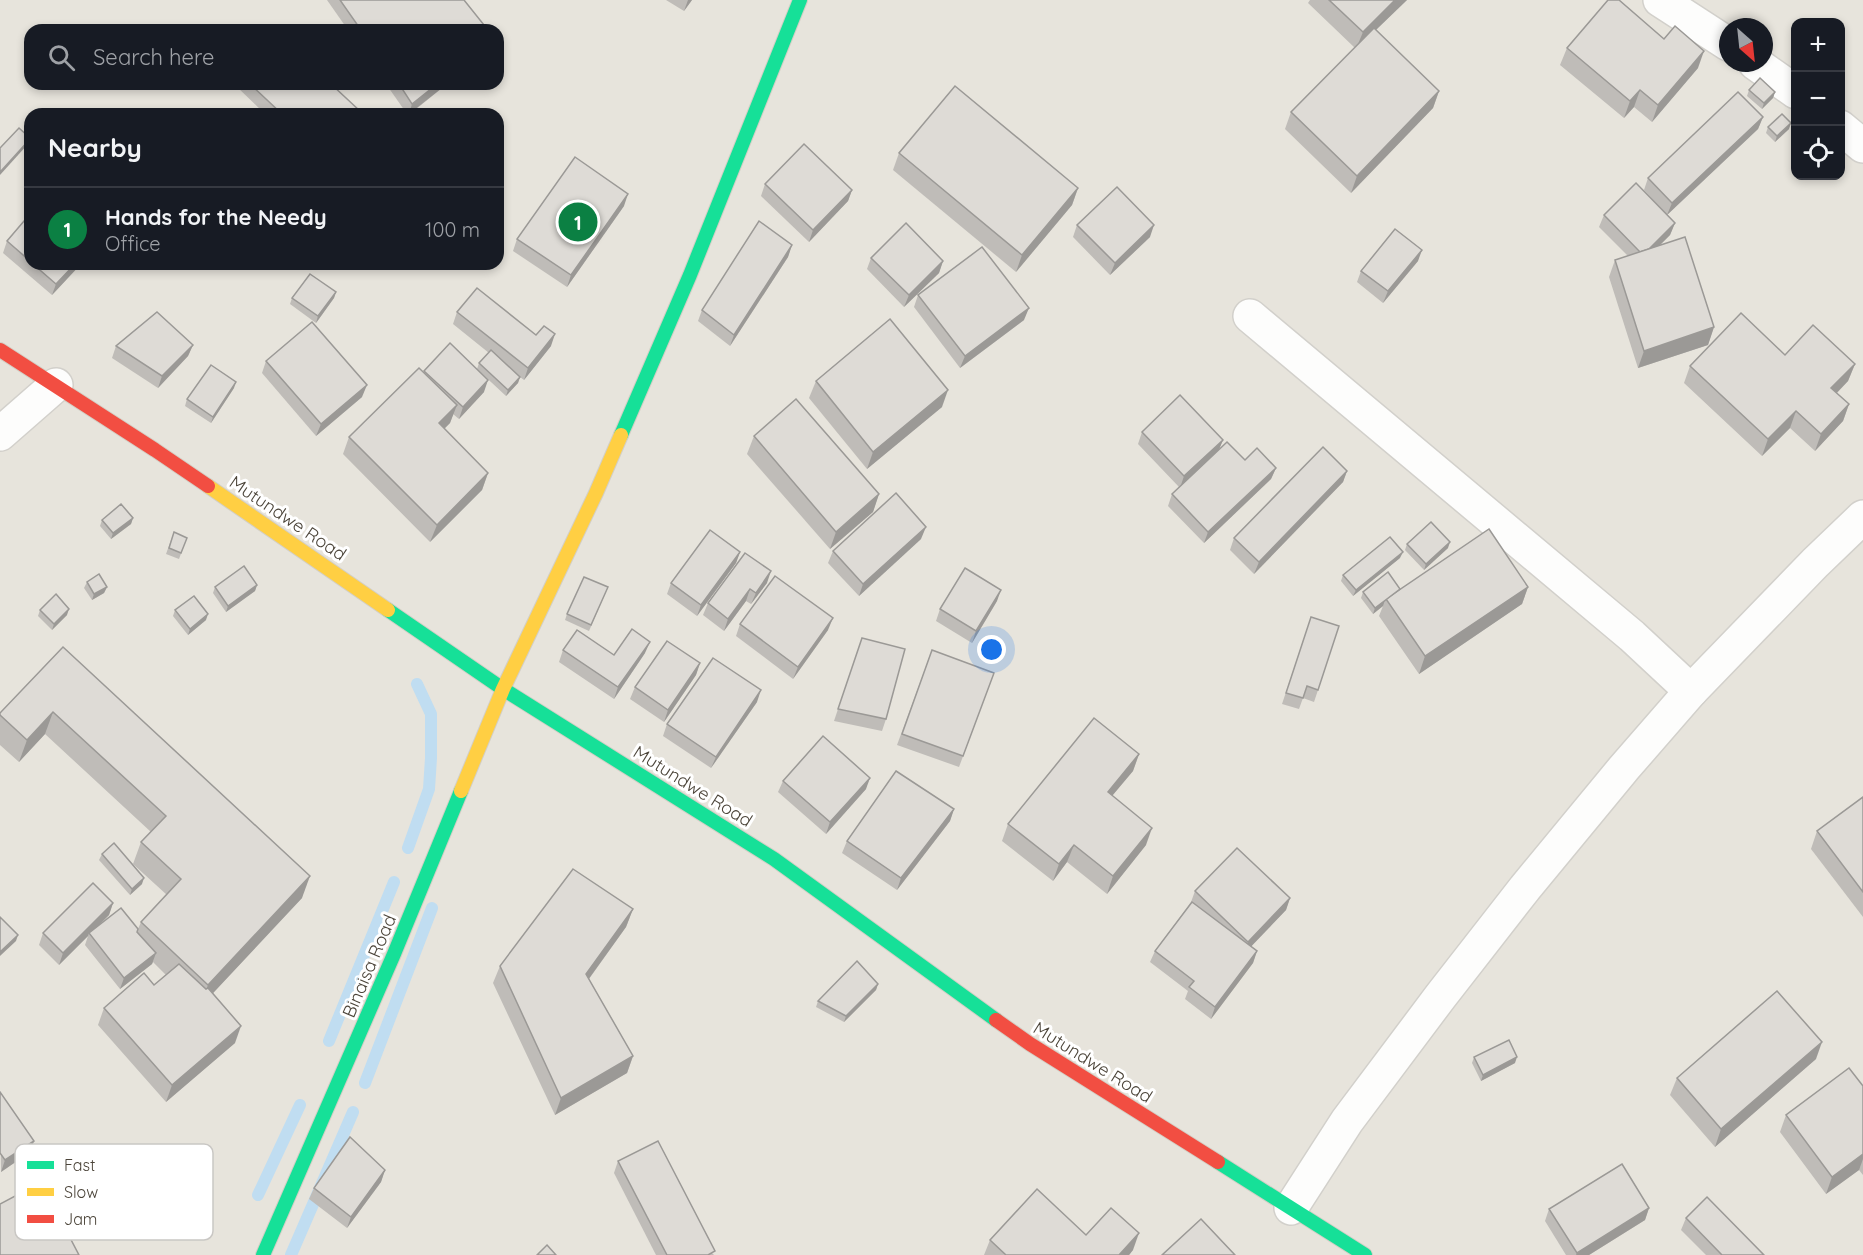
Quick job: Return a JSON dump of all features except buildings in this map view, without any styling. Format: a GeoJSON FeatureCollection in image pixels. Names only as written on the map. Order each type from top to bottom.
{"type":"FeatureCollection","features":[{"type":"Feature","properties":{"kind":"main road","name":"Binaisa Road"},"geometry":{"type":"LineString","coordinates":[[263,1255],[394,954],[503,689],[605,471],[690,275],[800,0]]}},
{"type":"Feature","properties":{"kind":"main road","name":"Mutundwe Road"},"geometry":{"type":"LineString","coordinates":[[0,350],[155,450],[503,689],[774,859],[1030,1044],[1365,1255]]}},
{"type":"Feature","properties":{"kind":"street"},"geometry":{"type":"LineString","coordinates":[[1660,0],[1719,38]]}},
{"type":"Feature","properties":{"kind":"street"},"geometry":{"type":"LineString","coordinates":[[1768,72],[1791,88]]}},
{"type":"Feature","properties":{"kind":"street"},"geometry":{"type":"LineString","coordinates":[[1845,131],[1863,146]]}},
{"type":"Feature","properties":{"kind":"street"},"geometry":{"type":"LineString","coordinates":[[1251,316],[1606,614],[1691,690]]}},
{"type":"Feature","properties":{"kind":"street"},"geometry":{"type":"LineString","coordinates":[[0,434],[56,385]]}},
{"type":"Feature","properties":{"kind":"street"},"geometry":{"type":"LineString","coordinates":[[1290,1208],[1347,1120],[1440,997],[1616,777],[1691,690],[1863,517]]}},
{"type":"Feature","properties":{"kind":"shaded area"},"geometry":{"type":"Polygon","coordinates":[[[0,0],[1863,0],[1863,1255],[0,1255],[0,0]]]}},
{"type":"Feature","properties":{"kind":"waterway"},"geometry":{"type":"LineString","coordinates":[[408,848],[429,789],[431,758],[431,714],[417,684]]}},
{"type":"Feature","properties":{"kind":"waterway"},"geometry":{"type":"LineString","coordinates":[[329,1041],[394,882]]}},
{"type":"Feature","properties":{"kind":"waterway"},"geometry":{"type":"LineString","coordinates":[[365,1083],[432,908]]}},
{"type":"Feature","properties":{"kind":"waterway"},"geometry":{"type":"LineString","coordinates":[[258,1195],[300,1105]]}},
{"type":"Feature","properties":{"kind":"waterway"},"geometry":{"type":"LineString","coordinates":[[291,1255],[353,1112]]}},
{"type":"Feature","properties":{"kind":"traffic: fast"},"geometry":{"type":"LineString","coordinates":[[621,435],[690,275],[800,0]]}},
{"type":"Feature","properties":{"kind":"traffic: fast"},"geometry":{"type":"LineString","coordinates":[[388,610],[503,689],[774,859],[996,1020]]}},
{"type":"Feature","properties":{"kind":"traffic: fast"},"geometry":{"type":"LineString","coordinates":[[263,1255],[394,954],[461,791]]}},
{"type":"Feature","properties":{"kind":"traffic: fast"},"geometry":{"type":"LineString","coordinates":[[1218,1162],[1365,1255]]}},
{"type":"Feature","properties":{"kind":"traffic: slow"},"geometry":{"type":"LineString","coordinates":[[461,791],[503,689],[621,435]]}},
{"type":"Feature","properties":{"kind":"traffic: slow"},"geometry":{"type":"LineString","coordinates":[[208,486],[388,610]]}},
{"type":"Feature","properties":{"kind":"traffic: jam"},"geometry":{"type":"LineString","coordinates":[[0,350],[208,486]]}},
{"type":"Feature","properties":{"kind":"traffic: jam"},"geometry":{"type":"LineString","coordinates":[[996,1020],[1030,1044],[1218,1162]]}},
{"type":"Feature","properties":{"kind":"place","name":"Hands for the Needy"},"geometry":{"type":"Point","coordinates":[578,222]}}]}
